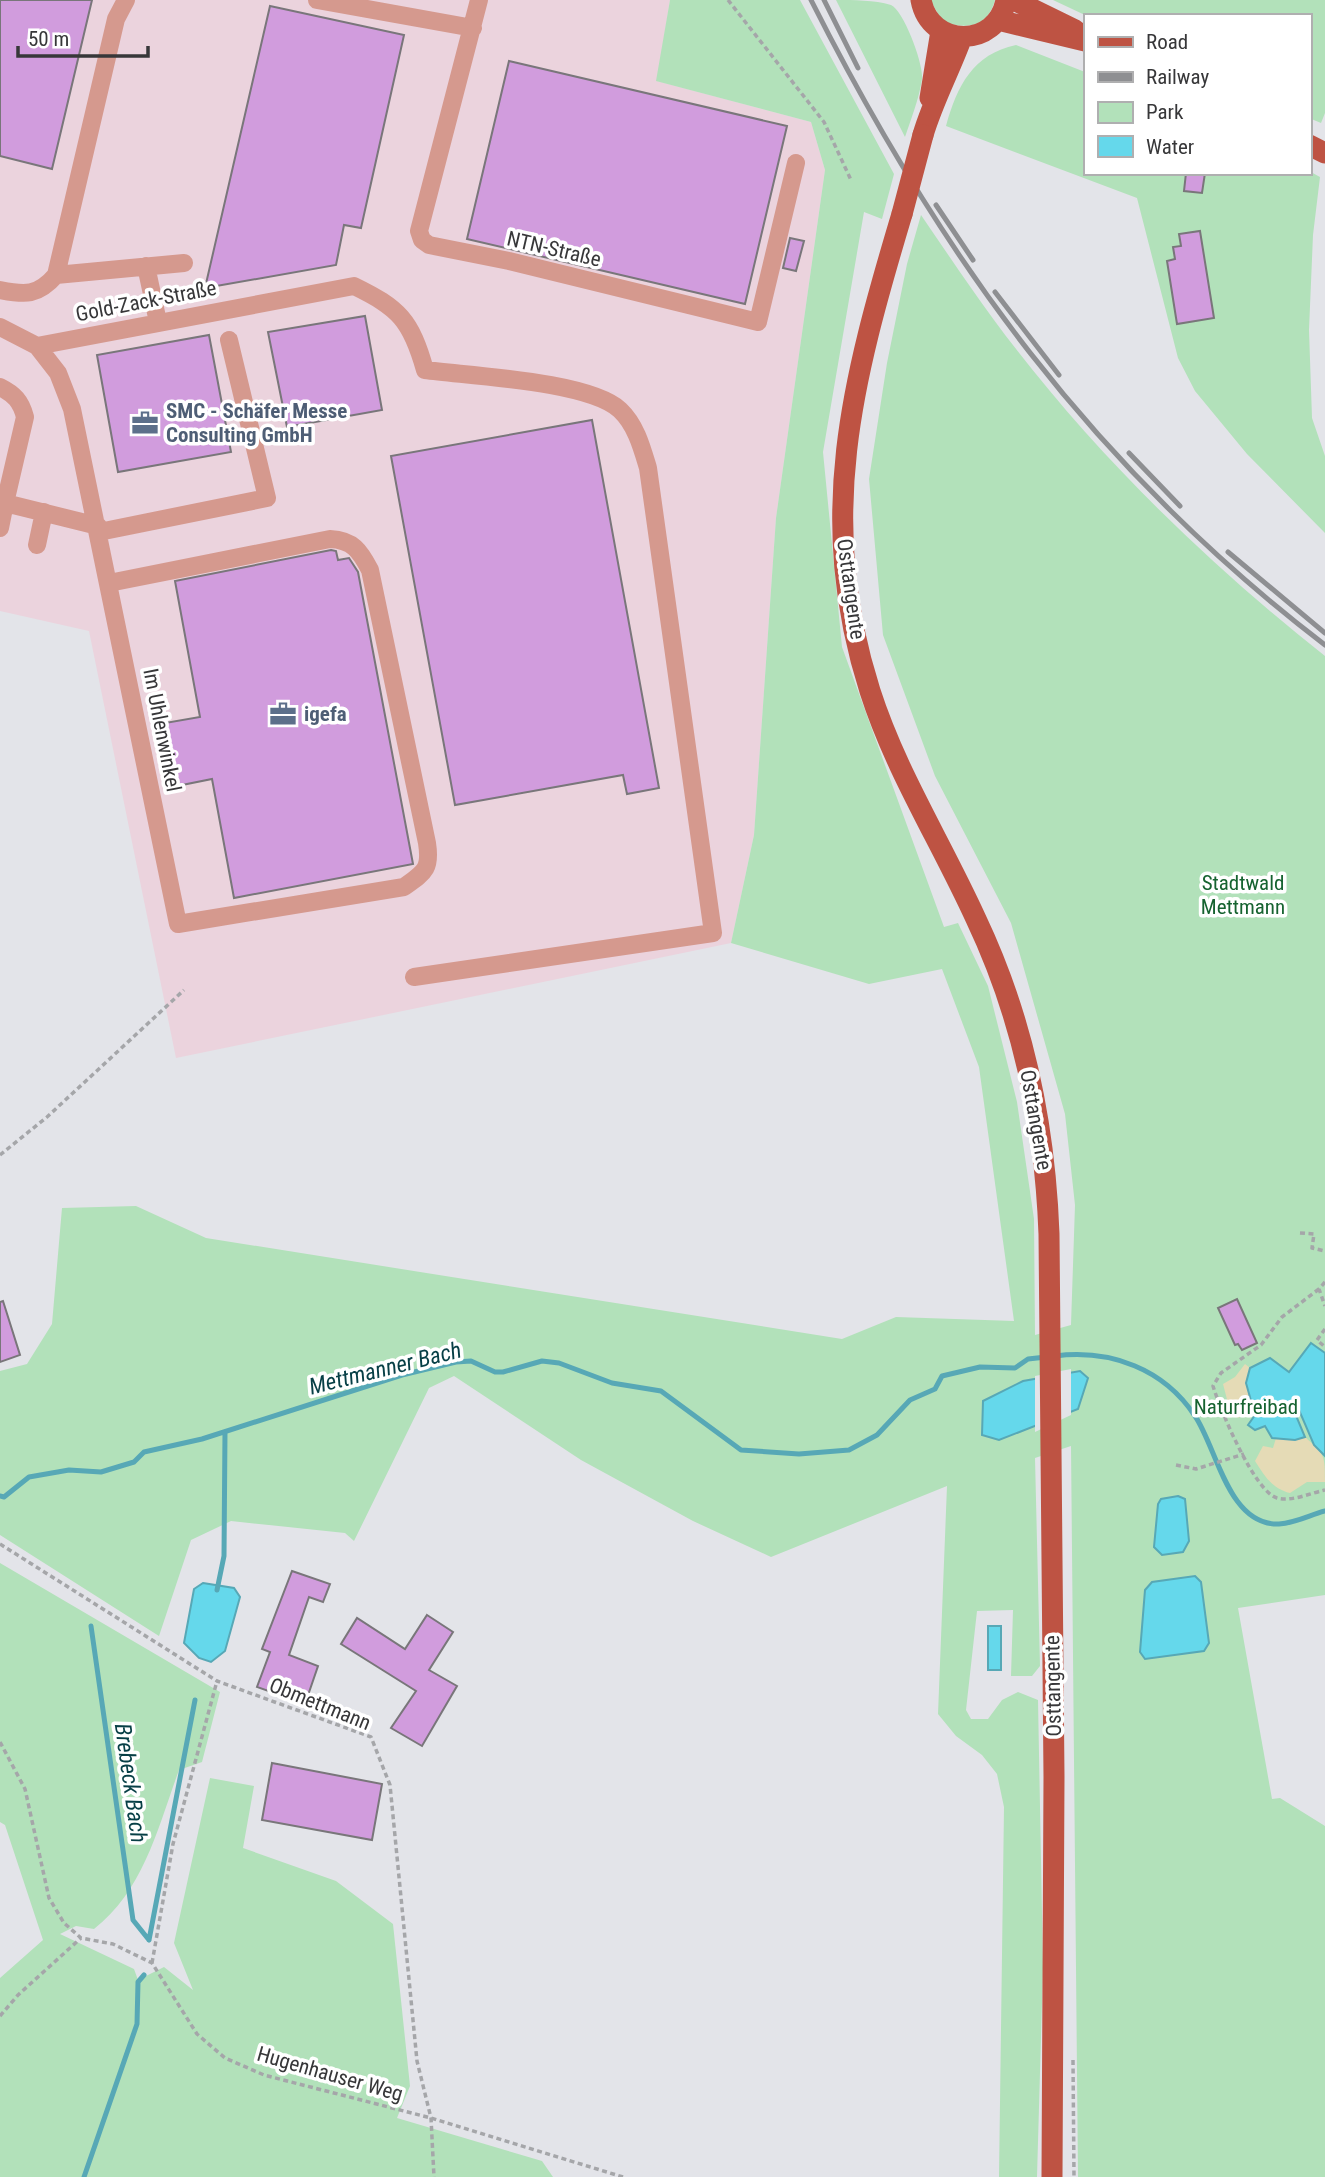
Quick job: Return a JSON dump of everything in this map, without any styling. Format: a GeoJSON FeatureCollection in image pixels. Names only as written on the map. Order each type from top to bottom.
{"type":"FeatureCollection","features":[{"type":"Feature","properties":{"kind":"main road"},"geometry":{"type":"LineString","coordinates":[[921,0],[928,19],[941,31],[962,37],[982,33],[1002,10],[1084,39]]}},
{"type":"Feature","properties":{"kind":"main road"},"geometry":{"type":"LineString","coordinates":[[1014,0],[1084,38]]}},
{"type":"Feature","properties":{"kind":"main road","name":"Osttangente"},"geometry":{"type":"LineString","coordinates":[[941,31],[932,80],[930,110],[861,359],[846,439],[843,529],[849,599],[863,667],[884,733],[982,930],[1018,1028],[1044,1154],[1050,1281],[1052,2177]]}},
{"type":"Feature","properties":{"kind":"main road","name":"Osttangente"},"geometry":{"type":"LineString","coordinates":[[930,110],[939,97],[962,37]]}},
{"type":"Feature","properties":{"kind":"street"},"geometry":{"type":"LineString","coordinates":[[0,290],[27,296],[45,288],[56,275],[116,19],[126,0]]}},
{"type":"Feature","properties":{"kind":"street"},"geometry":{"type":"LineString","coordinates":[[317,0],[473,28]]}},
{"type":"Feature","properties":{"kind":"street","name":"NTN-Straße"},"geometry":{"type":"LineString","coordinates":[[479,0],[419,231],[422,240],[429,245],[509,261],[758,322],[796,163]]}},
{"type":"Feature","properties":{"kind":"street"},"geometry":{"type":"LineString","coordinates":[[56,275],[184,263]]}},
{"type":"Feature","properties":{"kind":"street"},"geometry":{"type":"LineString","coordinates":[[146,267],[158,321]]}},
{"type":"Feature","properties":{"kind":"street","name":"Gold-Zack-Straße"},"geometry":{"type":"LineString","coordinates":[[37,346],[265,300],[354,286],[388,303],[410,327],[425,370],[569,389],[600,399],[620,410],[638,436],[648,468],[713,933],[414,977]]}},
{"type":"Feature","properties":{"kind":"street"},"geometry":{"type":"LineString","coordinates":[[0,327],[37,346],[58,373],[72,409],[100,534]]}},
{"type":"Feature","properties":{"kind":"street"},"geometry":{"type":"LineString","coordinates":[[5,503],[44,512],[100,534],[267,498],[229,340]]}},
{"type":"Feature","properties":{"kind":"street"},"geometry":{"type":"LineString","coordinates":[[0,387],[13,394],[22,406],[25,417],[0,528]]}},
{"type":"Feature","properties":{"kind":"street"},"geometry":{"type":"LineString","coordinates":[[37,545],[44,512]]}},
{"type":"Feature","properties":{"kind":"street","name":"Im Uhlenwinkel"},"geometry":{"type":"LineString","coordinates":[[100,534],[109,583],[178,924],[404,887],[422,874],[430,862],[427,843],[370,570],[358,548],[341,540],[330,539],[109,583]]}},
{"type":"Feature","properties":{"kind":"path"},"geometry":{"type":"LineString","coordinates":[[728,0],[824,122],[851,180]]}},
{"type":"Feature","properties":{"kind":"path"},"geometry":{"type":"LineString","coordinates":[[0,1155],[47,1117],[184,990]]}},
{"type":"Feature","properties":{"kind":"path"},"geometry":{"type":"LineString","coordinates":[[1300,1233],[1314,1234],[1312,1248],[1325,1251]]}},
{"type":"Feature","properties":{"kind":"path"},"geometry":{"type":"LineString","coordinates":[[1325,1282],[1282,1317],[1261,1345],[1221,1373],[1214,1382],[1215,1391],[1244,1454],[1262,1486],[1279,1499],[1325,1490]]}},
{"type":"Feature","properties":{"kind":"path"},"geometry":{"type":"LineString","coordinates":[[1319,1289],[1325,1306]]}},
{"type":"Feature","properties":{"kind":"path"},"geometry":{"type":"LineString","coordinates":[[1325,1329],[1317,1340],[1325,1347]]}},
{"type":"Feature","properties":{"kind":"path"},"geometry":{"type":"LineString","coordinates":[[1176,1465],[1189,1469],[1203,1467],[1244,1454]]}},
{"type":"Feature","properties":{"kind":"path","name":"Obmettmann"},"geometry":{"type":"LineString","coordinates":[[0,1544],[218,1681],[371,1737],[390,1785],[417,2061],[431,2118],[434,2177]]}},
{"type":"Feature","properties":{"kind":"path"},"geometry":{"type":"LineString","coordinates":[[0,1742],[25,1789],[49,1898],[64,1923],[81,1938],[113,1944],[152,1964],[173,1844],[218,1681]]}},
{"type":"Feature","properties":{"kind":"path"},"geometry":{"type":"LineString","coordinates":[[0,2016],[18,1995],[81,1938]]}},
{"type":"Feature","properties":{"kind":"path","name":"Hugenhauser Weg"},"geometry":{"type":"LineString","coordinates":[[152,1964],[197,2034],[225,2058],[264,2076],[431,2118],[623,2177]]}},
{"type":"Feature","properties":{"kind":"shaded area"},"geometry":{"type":"Polygon","coordinates":[[[0,0],[670,0],[657,81],[811,122],[825,170],[776,518],[754,835],[731,943],[176,1058],[89,631],[0,611],[0,0]]]}},
{"type":"Feature","properties":{"kind":"green space"},"geometry":{"type":"Polygon","coordinates":[[[670,0],[800,0],[894,174],[882,219],[864,212],[823,452],[842,647],[944,927],[958,923],[988,986],[1017,1102],[1034,1219],[1035,1335],[1071,1325],[1075,1205],[1065,1114],[1011,923],[935,776],[883,635],[869,479],[887,363],[907,264],[921,215],[1030,367],[1107,456],[1148,499],[1234,580],[1325,656],[1325,1595],[1238,1608],[1272,1799],[1280,1798],[1325,1826],[1325,2177],[1078,2177],[1071,1446],[1035,1458],[1040,1666],[1032,1676],[1011,1676],[1013,1610],[977,1611],[966,1710],[971,1719],[988,1719],[1002,1700],[1018,1692],[1038,1700],[1043,1968],[1037,2177],[999,2177],[1004,1807],[997,1774],[982,1755],[956,1736],[938,1714],[947,1486],[771,1557],[693,1521],[581,1460],[454,1376],[429,1388],[354,1541],[345,1533],[231,1521],[191,1540],[159,1636],[0,1535],[0,1371],[27,1364],[52,1324],[62,1208],[136,1206],[206,1238],[842,1339],[896,1317],[1014,1321],[979,1067],[942,969],[869,984],[731,943],[754,835],[776,518],[825,170],[811,122],[656,81],[670,0]]]}},
{"type":"Feature","properties":{"kind":"green space"},"geometry":{"type":"Polygon","coordinates":[[[836,0],[871,1],[891,5],[902,17],[922,72],[917,101],[905,137],[836,0]]]}},
{"type":"Feature","properties":{"kind":"green space"},"geometry":{"type":"Polygon","coordinates":[[[930,0],[995,0],[982,21],[961,25],[943,22],[930,0]]]}},
{"type":"Feature","properties":{"kind":"green space"},"geometry":{"type":"Polygon","coordinates":[[[1053,0],[1325,0],[1325,113],[1321,123],[1311,119],[1311,14],[1084,15],[1053,0]]]}},
{"type":"Feature","properties":{"kind":"green space"},"geometry":{"type":"Polygon","coordinates":[[[1016,45],[1084,72],[1084,175],[1311,175],[1311,172],[1320,177],[1313,235],[1309,330],[1312,418],[1325,456],[1325,533],[1247,454],[1195,391],[1178,358],[1137,198],[946,126],[956,98],[969,74],[988,56],[1016,45]]]}},
{"type":"Feature","properties":{"kind":"green space"},"geometry":{"type":"Polygon","coordinates":[[[0,1563],[220,1692],[202,1762],[179,1770],[147,1856],[125,1896],[94,1929],[76,1926],[60,1934],[134,1969],[138,1980],[164,1967],[193,1990],[174,1943],[210,1778],[254,1786],[243,1848],[336,1881],[393,1924],[410,2086],[397,2118],[542,2161],[553,2177],[0,2177],[0,1978],[43,1940],[5,1825],[0,1822],[0,1563]]]}},
{"type":"Feature","properties":{"kind":"sand"},"geometry":{"type":"Polygon","coordinates":[[[1245,1364],[1250,1368],[1246,1383],[1253,1409],[1238,1418],[1229,1407],[1223,1384],[1235,1377],[1245,1364]]]}},
{"type":"Feature","properties":{"kind":"sand"},"geometry":{"type":"Polygon","coordinates":[[[1305,1437],[1322,1456],[1325,1482],[1307,1482],[1290,1493],[1269,1481],[1255,1461],[1263,1446],[1273,1448],[1276,1438],[1305,1437]]]}},
{"type":"Feature","properties":{"kind":"water"},"geometry":{"type":"Polygon","coordinates":[[[1311,1343],[1325,1353],[1325,1456],[1314,1445],[1296,1403],[1292,1406],[1305,1437],[1295,1440],[1272,1438],[1265,1426],[1255,1430],[1248,1425],[1255,1415],[1246,1383],[1250,1368],[1270,1358],[1289,1372],[1311,1343]]]}},
{"type":"Feature","properties":{"kind":"water"},"geometry":{"type":"Polygon","coordinates":[[[1080,1371],[1088,1378],[1078,1409],[999,1440],[982,1435],[983,1401],[1023,1381],[1080,1371]]]}},
{"type":"Feature","properties":{"kind":"water"},"geometry":{"type":"Polygon","coordinates":[[[1178,1496],[1185,1499],[1189,1541],[1183,1552],[1162,1555],[1154,1547],[1158,1504],[1161,1499],[1178,1496]]]}},
{"type":"Feature","properties":{"kind":"water"},"geometry":{"type":"Polygon","coordinates":[[[1195,1576],[1201,1582],[1209,1643],[1204,1651],[1145,1659],[1140,1652],[1145,1590],[1152,1582],[1195,1576]]]}},
{"type":"Feature","properties":{"kind":"water"},"geometry":{"type":"Polygon","coordinates":[[[203,1583],[234,1588],[240,1597],[225,1651],[211,1662],[199,1658],[184,1643],[194,1589],[203,1583]]]}},
{"type":"Feature","properties":{"kind":"water"},"geometry":{"type":"Polygon","coordinates":[[[988,1626],[1001,1626],[1001,1670],[988,1670],[988,1626]]]}},
{"type":"Feature","properties":{"kind":"pier"},"geometry":{"type":"Polygon","coordinates":[[[1071,1369],[1071,1415],[1035,1432],[1035,1376],[1071,1369]]]}},
{"type":"Feature","properties":{"kind":"building"},"geometry":{"type":"Polygon","coordinates":[[[0,0],[92,0],[52,169],[0,156],[0,0]]]}},
{"type":"Feature","properties":{"kind":"building"},"geometry":{"type":"Polygon","coordinates":[[[270,6],[404,35],[361,228],[344,225],[336,265],[205,288],[270,6]]]}},
{"type":"Feature","properties":{"kind":"building"},"geometry":{"type":"Polygon","coordinates":[[[509,61],[787,126],[745,304],[467,239],[509,61]]]}},
{"type":"Feature","properties":{"kind":"building"},"geometry":{"type":"Polygon","coordinates":[[[1186,175],[1205,175],[1202,193],[1184,191],[1186,175]]]}},
{"type":"Feature","properties":{"kind":"building"},"geometry":{"type":"Polygon","coordinates":[[[1200,231],[1214,318],[1177,324],[1167,261],[1175,259],[1173,247],[1181,246],[1179,234],[1200,231]]]}},
{"type":"Feature","properties":{"kind":"building"},"geometry":{"type":"Polygon","coordinates":[[[790,238],[804,241],[796,271],[783,268],[790,238]]]}},
{"type":"Feature","properties":{"kind":"building"},"geometry":{"type":"Polygon","coordinates":[[[365,316],[382,410],[287,427],[268,332],[365,316]]]}},
{"type":"Feature","properties":{"kind":"building"},"geometry":{"type":"Polygon","coordinates":[[[209,335],[231,452],[118,472],[97,355],[209,335]]]}},
{"type":"Feature","properties":{"kind":"building"},"geometry":{"type":"Polygon","coordinates":[[[592,420],[659,788],[627,794],[623,775],[455,805],[391,456],[592,420]]]}},
{"type":"Feature","properties":{"kind":"building"},"geometry":{"type":"Polygon","coordinates":[[[336,551],[338,560],[349,558],[358,572],[413,864],[234,898],[212,779],[177,786],[165,723],[200,717],[175,581],[336,551]]]}},
{"type":"Feature","properties":{"kind":"building"},"geometry":{"type":"Polygon","coordinates":[[[1237,1299],[1257,1343],[1242,1350],[1238,1344],[1235,1345],[1218,1308],[1237,1299]]]}},
{"type":"Feature","properties":{"kind":"building"},"geometry":{"type":"Polygon","coordinates":[[[3,1301],[20,1355],[0,1362],[0,1302],[3,1301]]]}},
{"type":"Feature","properties":{"kind":"building"},"geometry":{"type":"Polygon","coordinates":[[[292,1571],[330,1584],[323,1602],[309,1597],[289,1655],[318,1666],[305,1704],[257,1687],[270,1652],[262,1649],[292,1571]]]}},
{"type":"Feature","properties":{"kind":"building"},"geometry":{"type":"Polygon","coordinates":[[[427,1615],[453,1632],[429,1670],[457,1686],[422,1746],[391,1728],[416,1691],[341,1644],[357,1618],[405,1649],[427,1615]]]}},
{"type":"Feature","properties":{"kind":"building"},"geometry":{"type":"Polygon","coordinates":[[[272,1763],[382,1784],[372,1840],[262,1820],[272,1763]]]}},
{"type":"Feature","properties":{"kind":"waterway","name":"Mettmanner Bach"},"geometry":{"type":"LineString","coordinates":[[1055,1356],[1096,1356],[1116,1360],[1134,1366],[1168,1386],[1195,1416],[1236,1499],[1247,1512],[1262,1521],[1279,1524],[1325,1511]]}},
{"type":"Feature","properties":{"kind":"waterway","name":"Mettmanner Bach"},"geometry":{"type":"LineString","coordinates":[[0,1496],[4,1497],[29,1477],[69,1470],[101,1472],[134,1462],[144,1452],[202,1439],[402,1375],[456,1362],[471,1361],[495,1372],[542,1361],[559,1363],[612,1383],[661,1391],[741,1450],[799,1454],[849,1450],[877,1435],[910,1400],[935,1389],[942,1376],[980,1367],[1015,1368],[1028,1359],[1046,1357]]}},
{"type":"Feature","properties":{"kind":"waterway"},"geometry":{"type":"LineString","coordinates":[[217,1590],[224,1556],[225,1432]]}},
{"type":"Feature","properties":{"kind":"waterway","name":"Brebeck Bach"},"geometry":{"type":"LineString","coordinates":[[91,1626],[133,1920],[149,1940]]}},
{"type":"Feature","properties":{"kind":"waterway"},"geometry":{"type":"LineString","coordinates":[[149,1940],[195,1700]]}},
{"type":"Feature","properties":{"kind":"waterway","name":"Brebeck Bach"},"geometry":{"type":"LineString","coordinates":[[84,2177],[137,2024],[138,1982],[144,1975]]}},
{"type":"Feature","properties":{"kind":"railway"},"geometry":{"type":"LineString","coordinates":[[811,0],[861,95],[914,185],[970,271],[1030,353],[1095,431],[1166,506],[1242,577],[1325,645]]}},
{"type":"Feature","properties":{"kind":"railway"},"geometry":{"type":"LineString","coordinates":[[824,0],[858,68]]}},
{"type":"Feature","properties":{"kind":"railway"},"geometry":{"type":"LineString","coordinates":[[936,205],[973,260]]}},
{"type":"Feature","properties":{"kind":"railway"},"geometry":{"type":"LineString","coordinates":[[995,292],[1059,375]]}},
{"type":"Feature","properties":{"kind":"railway"},"geometry":{"type":"LineString","coordinates":[[1129,453],[1180,506]]}},
{"type":"Feature","properties":{"kind":"railway"},"geometry":{"type":"LineString","coordinates":[[1228,552],[1325,633]]}},
{"type":"Feature","properties":{"kind":"place","name":"SMC - Schäfer Messe Consulting GmbH"},"geometry":{"type":"Point","coordinates":[145,423]}},
{"type":"Feature","properties":{"kind":"place","name":"igefa"},"geometry":{"type":"Point","coordinates":[283,714]}},
{"type":"Feature","properties":{"kind":"park label","name":"Stadtwald Mettmann"},"geometry":{"type":"Point","coordinates":[1243,895]}},
{"type":"Feature","properties":{"kind":"park label","name":"Naturfreibad"},"geometry":{"type":"Point","coordinates":[1246,1407]}}]}
